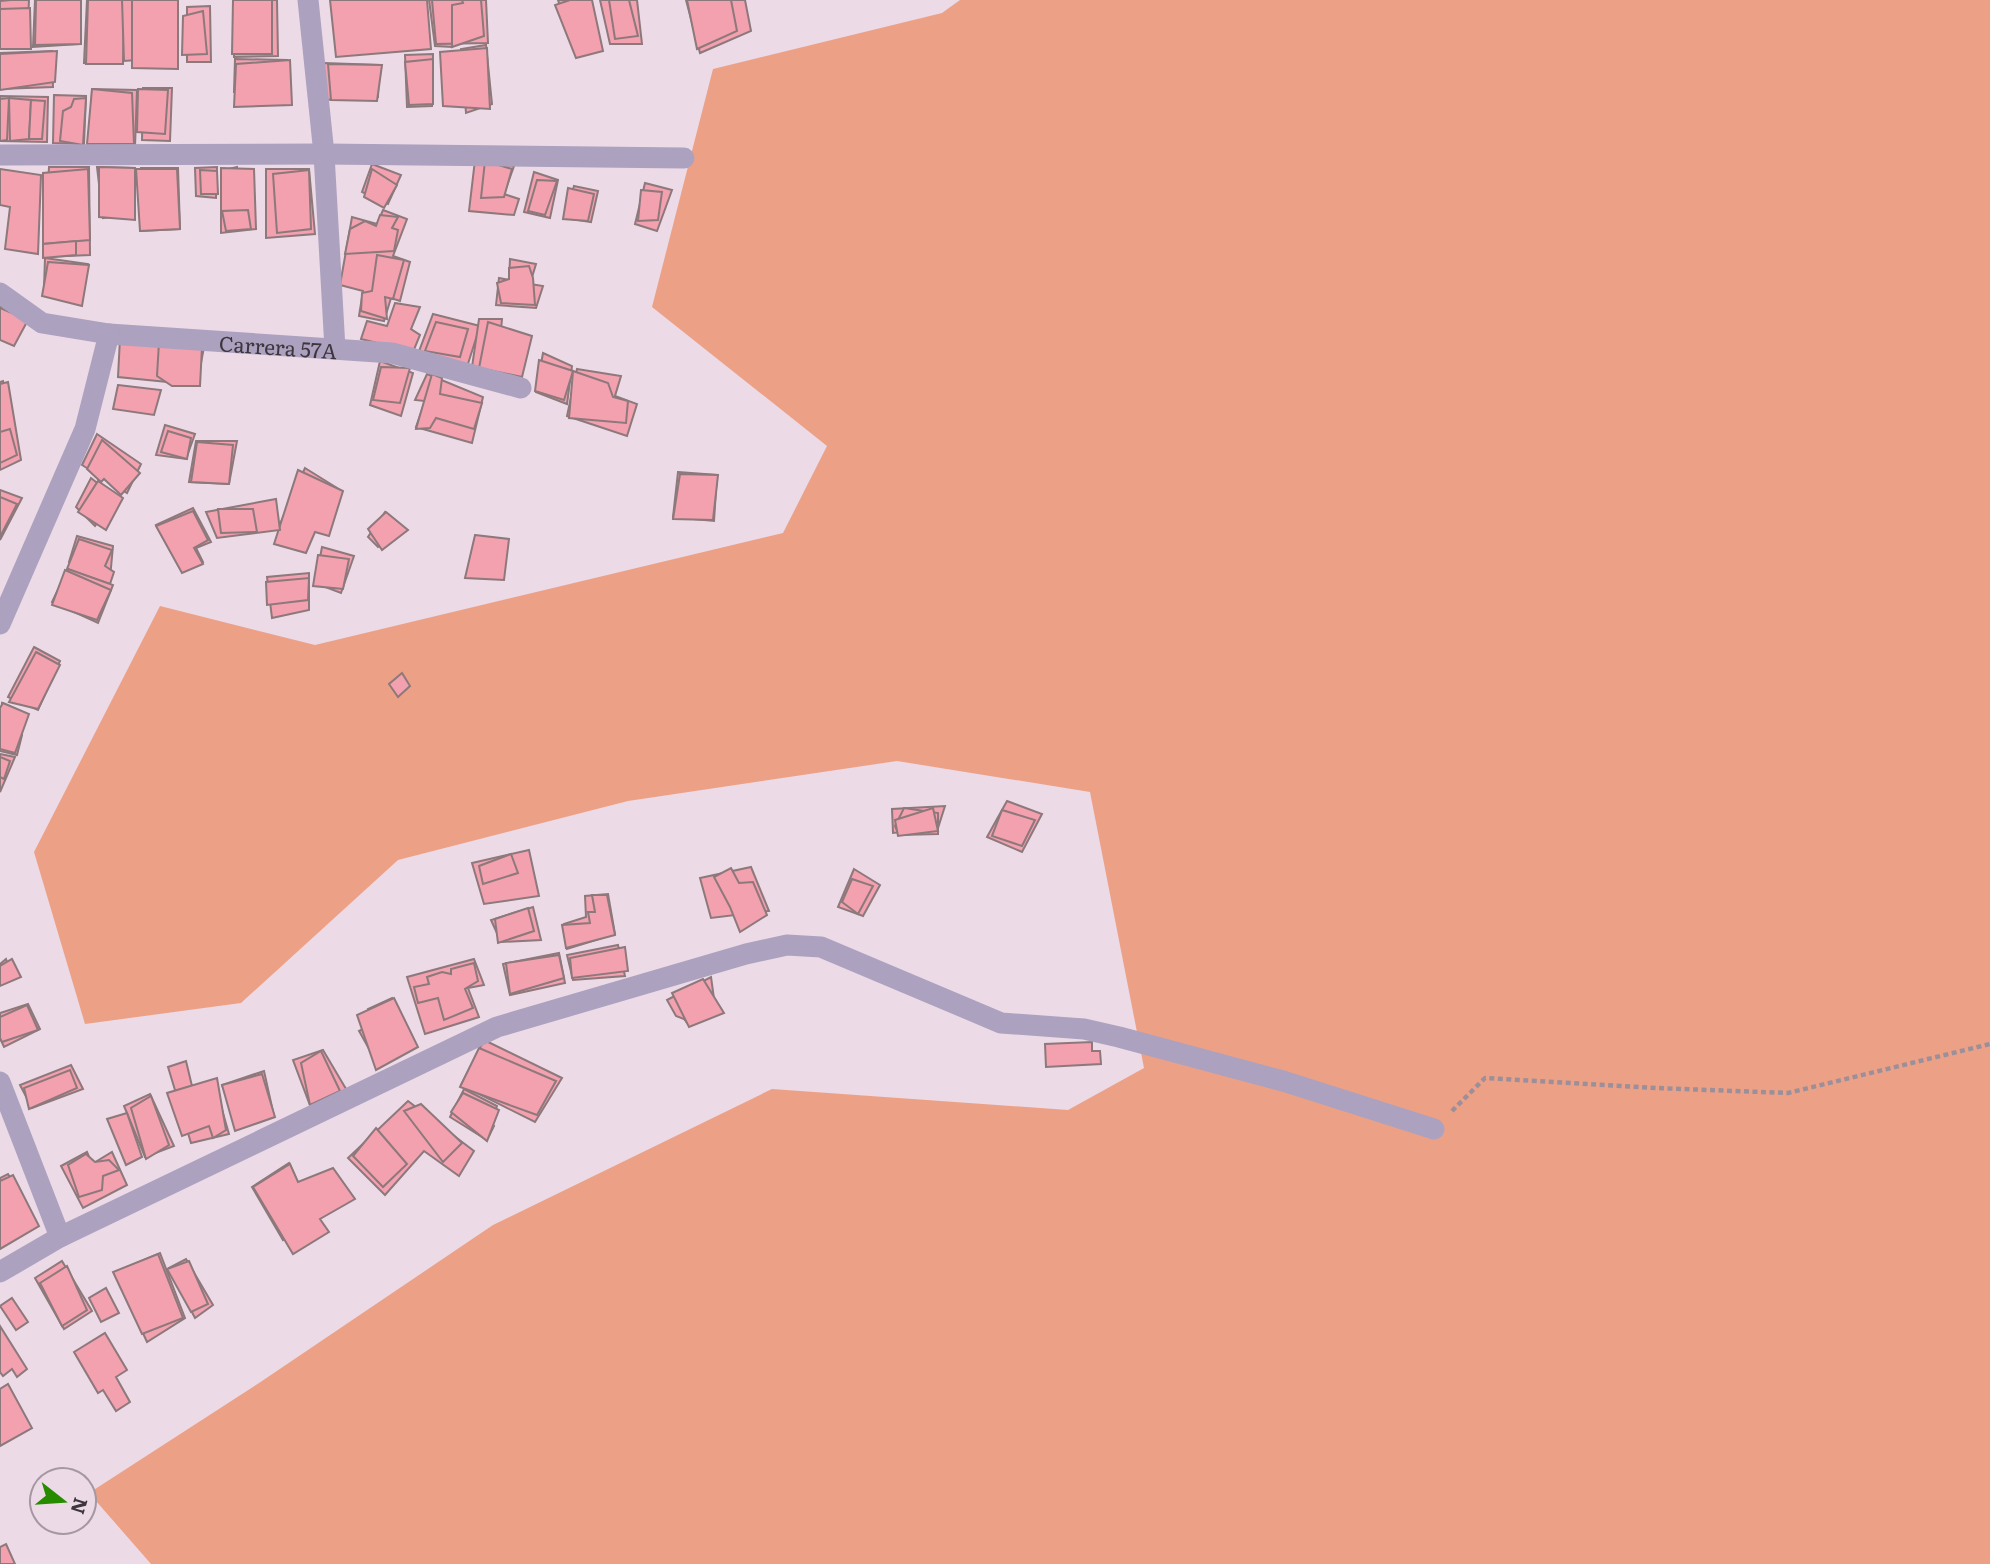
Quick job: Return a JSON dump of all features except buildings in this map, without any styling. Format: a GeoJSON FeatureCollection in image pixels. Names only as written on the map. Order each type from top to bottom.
{"type":"FeatureCollection","features":[{"type":"Feature","properties":{"kind":"street","name":"Carrera 57A"},"geometry":{"type":"LineString","coordinates":[[0,293],[43,323],[109,334],[335,349],[324,154],[308,0]]}},
{"type":"Feature","properties":{"kind":"street"},"geometry":{"type":"LineString","coordinates":[[0,155],[324,154],[684,158]]}},
{"type":"Feature","properties":{"kind":"street"},"geometry":{"type":"LineString","coordinates":[[0,624],[85,429],[109,334]]}},
{"type":"Feature","properties":{"kind":"street"},"geometry":{"type":"LineString","coordinates":[[335,349],[391,354],[521,388]]}},
{"type":"Feature","properties":{"kind":"street"},"geometry":{"type":"LineString","coordinates":[[0,1272],[60,1237],[497,1027],[734,957],[787,946],[821,947],[1001,1023],[1084,1029],[1119,1037],[1283,1081],[1434,1129]]}},
{"type":"Feature","properties":{"kind":"street"},"geometry":{"type":"LineString","coordinates":[[0,1082],[60,1237]]}},
{"type":"Feature","properties":{"kind":"path"},"geometry":{"type":"LineString","coordinates":[[1434,1129],[1485,1078],[1787,1093],[1990,1044]]}},
{"type":"Feature","properties":{"kind":"shaded area"},"geometry":{"type":"Polygon","coordinates":[[[960,0],[1990,0],[1990,1564],[151,1564],[98,1503],[98,1487],[262,1381],[493,1225],[772,1089],[1068,1110],[1144,1068],[1090,792],[897,761],[628,801],[398,860],[241,1003],[85,1024],[34,852],[160,606],[315,645],[783,533],[827,446],[652,307],[713,69],[942,13],[960,0]]]}}]}
